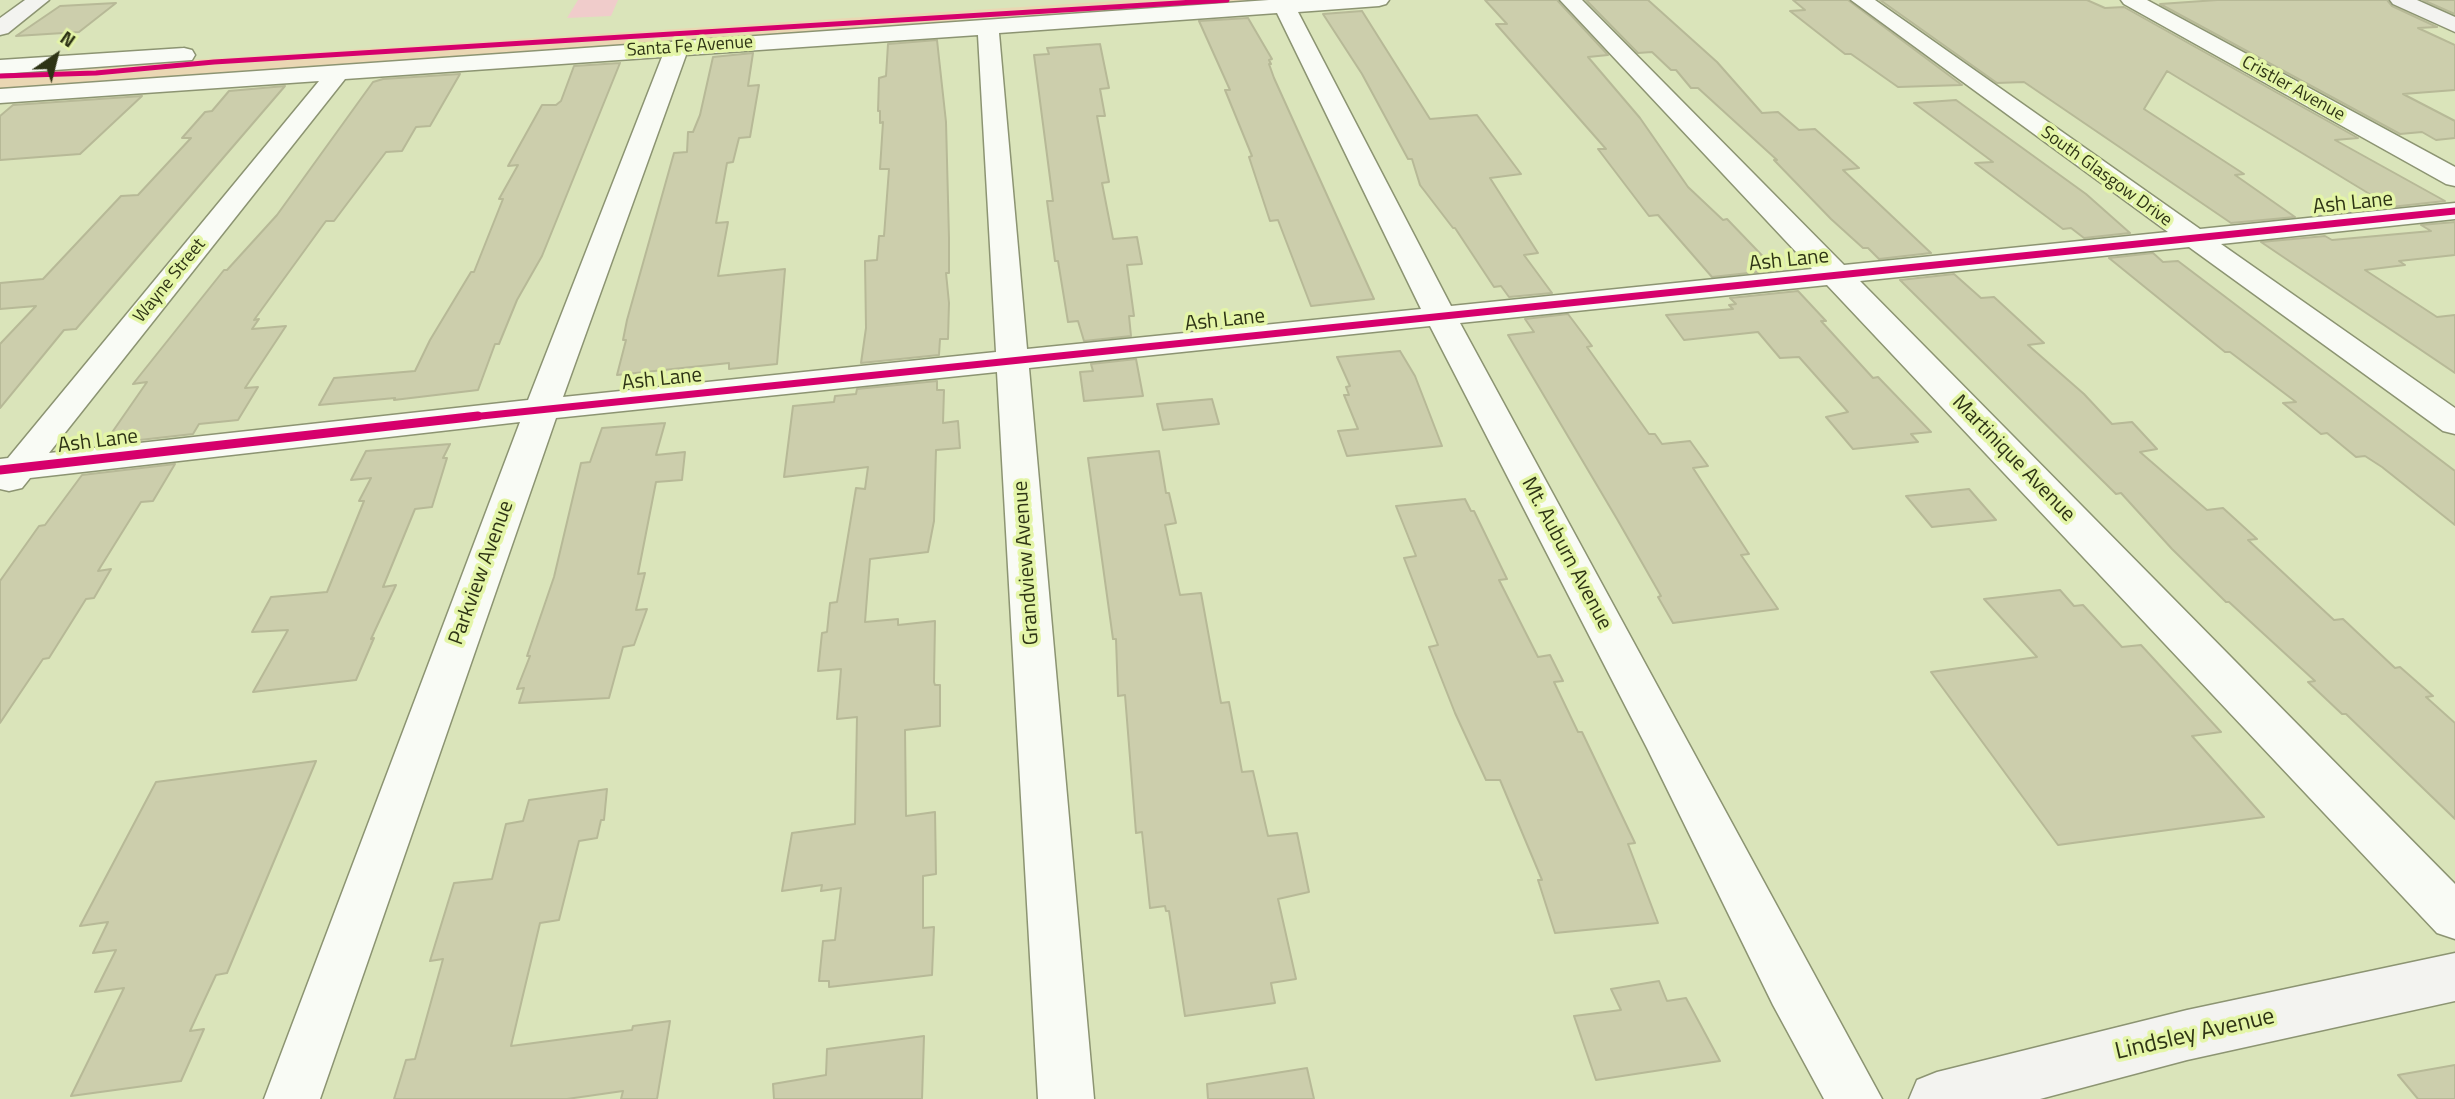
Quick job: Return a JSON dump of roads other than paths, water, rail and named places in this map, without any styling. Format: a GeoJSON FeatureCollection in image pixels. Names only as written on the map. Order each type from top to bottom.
{"type":"FeatureCollection","features":[{"type":"Feature","properties":{"kind":"street"},"geometry":{"type":"LineString","coordinates":[[0,28],[10,15],[39,0]]}},
{"type":"Feature","properties":{"kind":"street","name":"Santa Fe Avenue"},"geometry":{"type":"LineString","coordinates":[[0,67],[1052,0]]}},
{"type":"Feature","properties":{"kind":"street","name":"Santa Fe Avenue"},"geometry":{"type":"LineString","coordinates":[[0,96],[340,70],[988,27],[1281,3],[1379,0]]}},
{"type":"Feature","properties":{"kind":"street","name":"Martinique Avenue"},"geometry":{"type":"LineString","coordinates":[[1570,0],[2455,917]]}},
{"type":"Feature","properties":{"kind":"street","name":"South Glasgow Drive"},"geometry":{"type":"LineString","coordinates":[[1861,0],[2455,424]]}},
{"type":"Feature","properties":{"kind":"street","name":"Cristler Avenue"},"geometry":{"type":"LineString","coordinates":[[2131,0],[2455,178]]}},
{"type":"Feature","properties":{"kind":"street"},"geometry":{"type":"LineString","coordinates":[[2400,0],[2455,25]]}},
{"type":"Feature","properties":{"kind":"street","name":"Mt. Auburn Avenue"},"geometry":{"type":"LineString","coordinates":[[1281,3],[1440,315],[1670,748],[1792,988],[1854,1099]]}},
{"type":"Feature","properties":{"kind":"street","name":"Grandview Avenue"},"geometry":{"type":"LineString","coordinates":[[988,27],[1066,1099]]}},
{"type":"Feature","properties":{"kind":"street","name":"Parkview Avenue"},"geometry":{"type":"LineString","coordinates":[[292,1099],[542,409],[677,48]]}},
{"type":"Feature","properties":{"kind":"street","name":"Wayne Street"},"geometry":{"type":"LineString","coordinates":[[6,477],[340,70]]}},
{"type":"Feature","properties":{"kind":"street","name":"Ash Lane"},"geometry":{"type":"LineString","coordinates":[[6,477],[542,409],[2455,211]]}},
{"type":"Feature","properties":{"kind":"street","name":"Lindsley Avenue"},"geometry":{"type":"LineString","coordinates":[[1937,1099],[2188,1035],[2455,976]]}}]}
